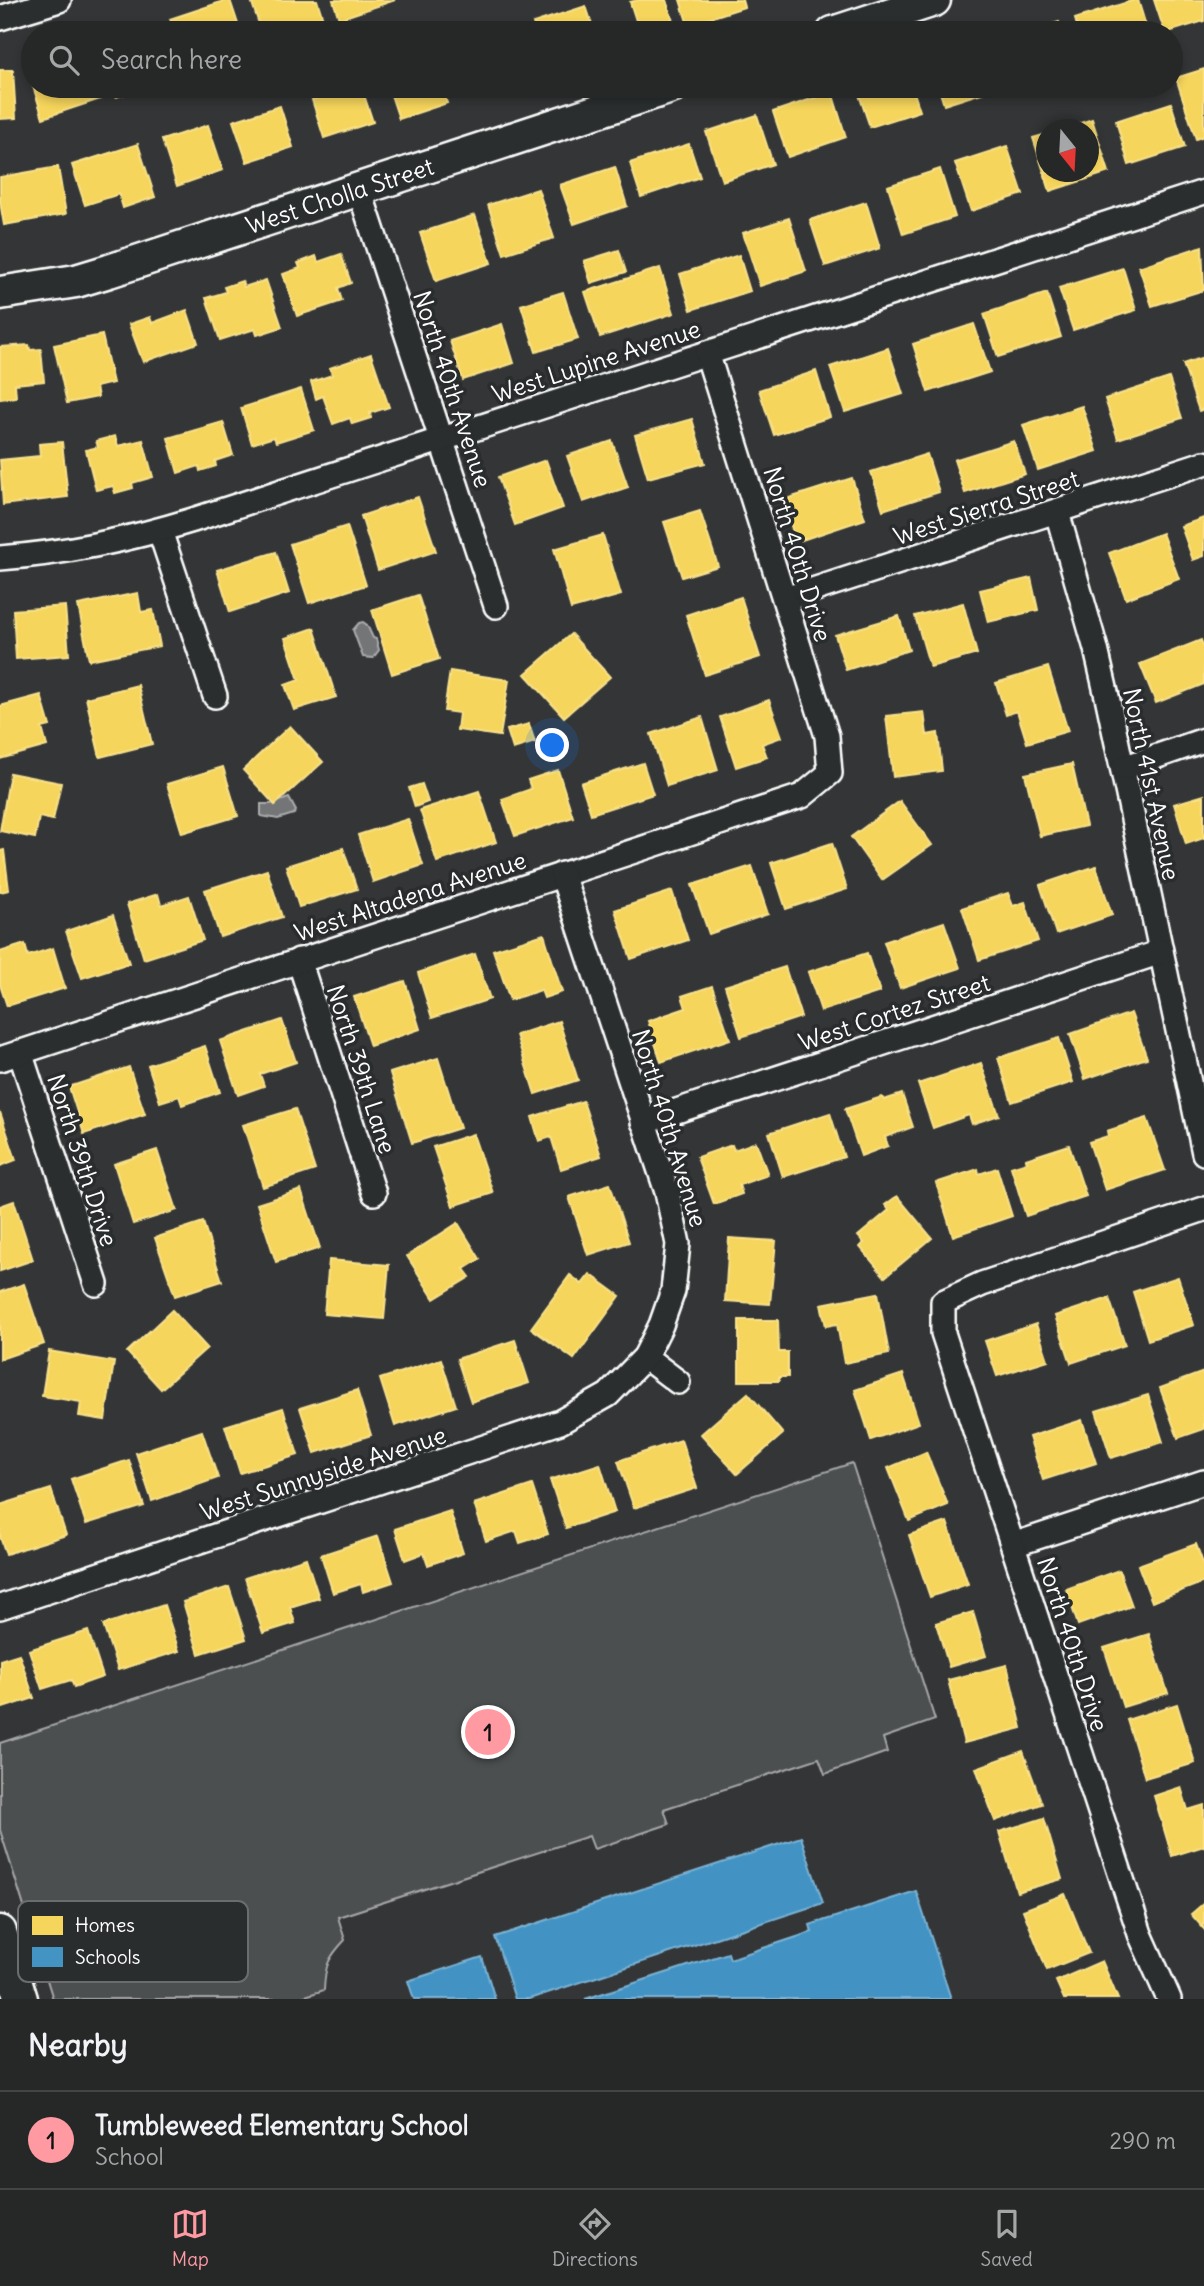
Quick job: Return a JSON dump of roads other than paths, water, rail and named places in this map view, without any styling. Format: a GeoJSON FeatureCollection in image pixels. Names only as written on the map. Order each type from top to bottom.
{"type":"FeatureCollection","features":[{"type":"Feature","properties":{"kind":"street"},"geometry":{"type":"LineString","coordinates":[[0,18],[59,0]]}},
{"type":"Feature","properties":{"kind":"street"},"geometry":{"type":"LineString","coordinates":[[870,21],[934,0]]}},
{"type":"Feature","properties":{"kind":"street","name":"West Cholla Street"},"geometry":{"type":"LineString","coordinates":[[0,293],[76,281],[637,98]]}},
{"type":"Feature","properties":{"kind":"street","name":"North 40th Avenue"},"geometry":{"type":"LineString","coordinates":[[359,189],[496,606]]}},
{"type":"Feature","properties":{"kind":"street","name":"West Lupine Avenue"},"geometry":{"type":"LineString","coordinates":[[0,558],[87,548],[160,531],[1204,192]]}},
{"type":"Feature","properties":{"kind":"street","name":"North 40th Drive"},"geometry":{"type":"LineString","coordinates":[[707,353],[827,736],[830,773]]}},
{"type":"Feature","properties":{"kind":"street","name":"West Sierra Street"},"geometry":{"type":"LineString","coordinates":[[785,599],[1204,463]]}},
{"type":"Feature","properties":{"kind":"street","name":"North 41st Avenue"},"geometry":{"type":"LineString","coordinates":[[1057,512],[1096,649],[1204,1153]]}},
{"type":"Feature","properties":{"kind":"street"},"geometry":{"type":"LineString","coordinates":[[160,531],[215,696]]}},
{"type":"Feature","properties":{"kind":"street"},"geometry":{"type":"LineString","coordinates":[[1123,768],[1204,740]]}},
{"type":"Feature","properties":{"kind":"street","name":"West Altadena Avenue"},"geometry":{"type":"LineString","coordinates":[[10,1056],[802,796],[830,773]]}},
{"type":"Feature","properties":{"kind":"street","name":"North 40th Avenue"},"geometry":{"type":"LineString","coordinates":[[562,874],[667,1192],[678,1244],[673,1291],[645,1357]]}},
{"type":"Feature","properties":{"kind":"street","name":"West Cortez Street"},"geometry":{"type":"LineString","coordinates":[[643,1122],[1161,952]]}},
{"type":"Feature","properties":{"kind":"street","name":"North 39th Lane"},"geometry":{"type":"LineString","coordinates":[[299,960],[374,1193]]}},
{"type":"Feature","properties":{"kind":"street","name":"North 39th Drive"},"geometry":{"type":"LineString","coordinates":[[10,1056],[96,1284]]}},
{"type":"Feature","properties":{"kind":"street","name":"North 40th Drive"},"geometry":{"type":"LineString","coordinates":[[1169,1999],[1140,1934],[943,1333],[943,1302],[982,1284],[1204,1209]]}},
{"type":"Feature","properties":{"kind":"street"},"geometry":{"type":"LineString","coordinates":[[645,1357],[678,1382]]}},
{"type":"Feature","properties":{"kind":"street","name":"West Sunnyside Avenue"},"geometry":{"type":"LineString","coordinates":[[0,1607],[561,1422],[608,1395],[645,1357]]}},
{"type":"Feature","properties":{"kind":"street"},"geometry":{"type":"LineString","coordinates":[[1013,1545],[1204,1482]]}},
{"type":"Feature","properties":{"kind":"street"},"geometry":{"type":"LineString","coordinates":[[0,1932],[21,1999]]}},
{"type":"Feature","properties":{"kind":"place","name":"Tumbleweed Elementary School"},"geometry":{"type":"Point","coordinates":[488,1732]}}]}
